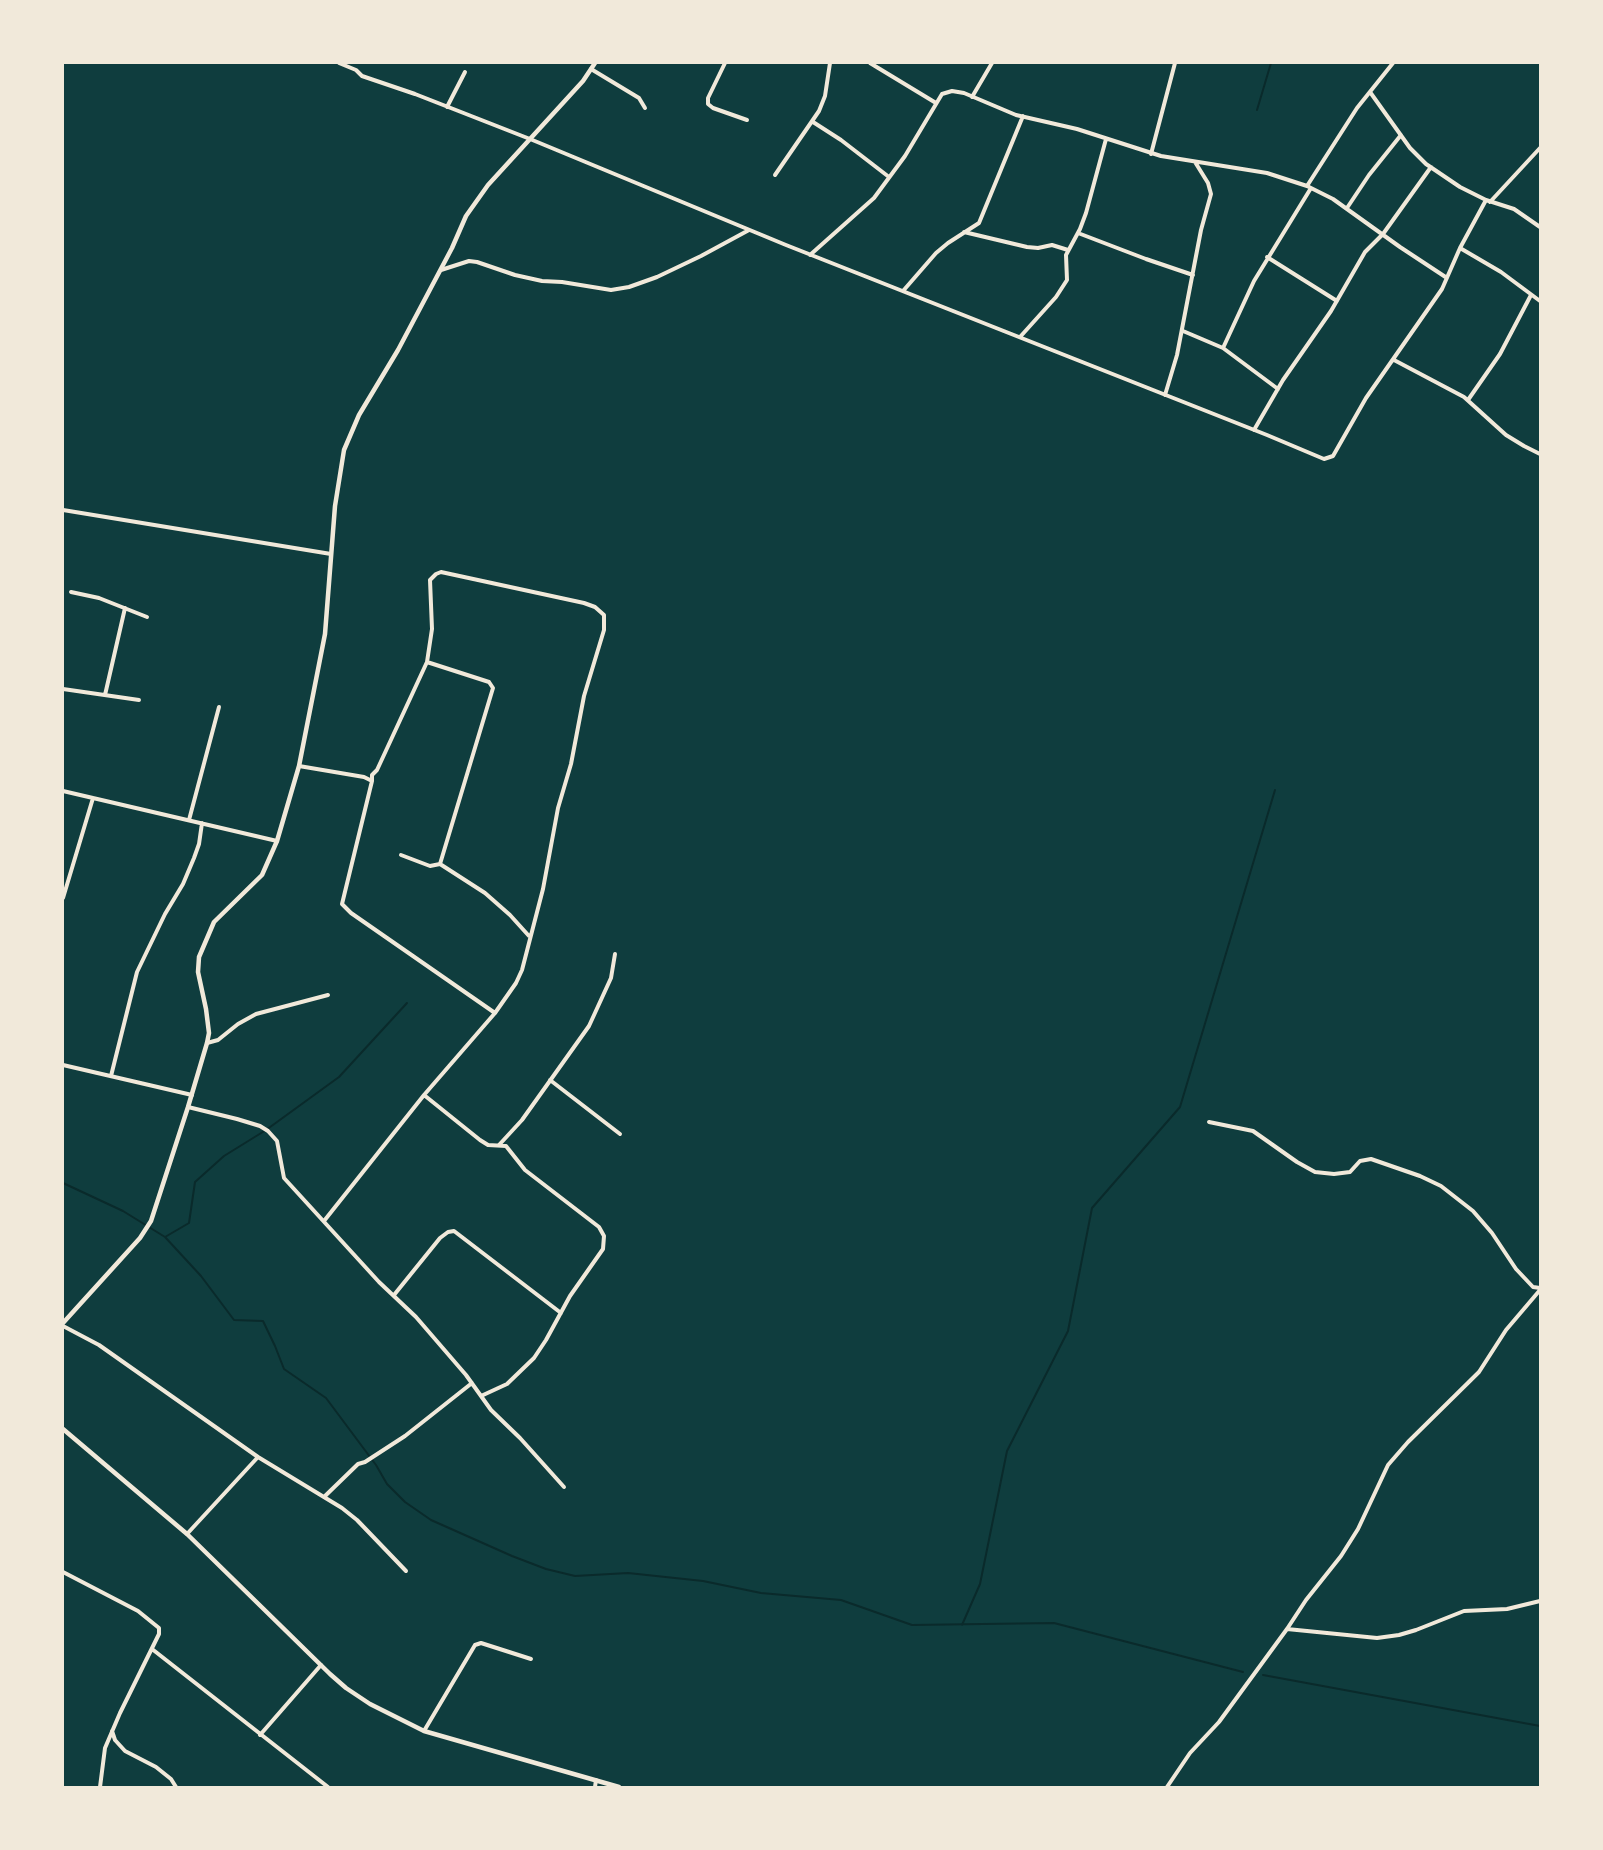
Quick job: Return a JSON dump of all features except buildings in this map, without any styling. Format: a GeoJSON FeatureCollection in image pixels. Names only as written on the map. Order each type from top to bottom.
{"type":"FeatureCollection","features":[{"type":"Feature","properties":{"kind":"street"},"geometry":{"type":"LineString","coordinates":[[339,63],[356,70],[362,76],[530,139],[810,255],[1324,459],[1331,458],[1365,398],[1442,289],[1460,248],[1488,201],[1540,148]]}},
{"type":"Feature","properties":{"kind":"street"},"geometry":{"type":"LineString","coordinates":[[356,70],[357,63]]}},
{"type":"Feature","properties":{"kind":"street"},"geometry":{"type":"LineString","coordinates":[[406,1571],[357,1520],[258,1457],[132,1366],[63,1325],[140,1238],[151,1221],[207,1043],[206,1009],[198,972],[199,957],[214,922],[262,875],[277,841],[299,766],[325,634],[334,506],[344,450],[359,416],[399,350],[441,270],[466,216],[488,185],[595,63]]}},
{"type":"Feature","properties":{"kind":"street"},"geometry":{"type":"LineString","coordinates":[[725,63],[708,98],[708,104],[747,120]]}},
{"type":"Feature","properties":{"kind":"street"},"geometry":{"type":"LineString","coordinates":[[775,175],[819,111],[825,96],[830,63]]}},
{"type":"Feature","properties":{"kind":"street"},"geometry":{"type":"LineString","coordinates":[[870,63],[936,103]]}},
{"type":"Feature","properties":{"kind":"street"},"geometry":{"type":"LineString","coordinates":[[972,97],[992,63]]}},
{"type":"Feature","properties":{"kind":"street"},"geometry":{"type":"LineString","coordinates":[[1151,154],[1175,63]]}},
{"type":"Feature","properties":{"kind":"street"},"geometry":{"type":"LineString","coordinates":[[1222,348],[1267,257],[1328,151],[1393,63]]}},
{"type":"Feature","properties":{"kind":"street"},"geometry":{"type":"LineString","coordinates":[[591,69],[639,98],[645,108]]}},
{"type":"Feature","properties":{"kind":"street"},"geometry":{"type":"LineString","coordinates":[[447,107],[465,72]]}},
{"type":"Feature","properties":{"kind":"street"},"geometry":{"type":"LineString","coordinates":[[810,255],[874,198],[904,156],[942,94],[948,91],[964,93],[1023,116],[1077,129],[1151,154],[1267,173],[1309,187],[1347,208],[1448,278]]}},
{"type":"Feature","properties":{"kind":"street"},"geometry":{"type":"LineString","coordinates":[[1370,92],[1410,148],[1431,167],[1460,188],[1488,201],[1514,208],[1540,227]]}},
{"type":"Feature","properties":{"kind":"street"},"geometry":{"type":"LineString","coordinates":[[903,291],[936,254],[964,232],[976,226],[1011,149],[1023,116]]}},
{"type":"Feature","properties":{"kind":"street"},"geometry":{"type":"LineString","coordinates":[[813,122],[841,140],[889,177]]}},
{"type":"Feature","properties":{"kind":"street"},"geometry":{"type":"LineString","coordinates":[[1347,208],[1369,175],[1401,135]]}},
{"type":"Feature","properties":{"kind":"street"},"geometry":{"type":"LineString","coordinates":[[1020,337],[1056,297],[1067,280],[1066,255],[1086,213],[1106,139]]}},
{"type":"Feature","properties":{"kind":"street"},"geometry":{"type":"LineString","coordinates":[[1165,395],[1178,355],[1200,230],[1211,194],[1208,183],[1195,162]]}},
{"type":"Feature","properties":{"kind":"street"},"geometry":{"type":"LineString","coordinates":[[1254,430],[1365,252],[1383,234],[1431,167]]}},
{"type":"Feature","properties":{"kind":"street"},"geometry":{"type":"LineString","coordinates":[[976,226],[980,237]]}},
{"type":"Feature","properties":{"kind":"street"},"geometry":{"type":"LineString","coordinates":[[441,270],[469,261],[542,281],[611,290],[629,287],[657,277],[702,256],[750,229]]}},
{"type":"Feature","properties":{"kind":"street"},"geometry":{"type":"LineString","coordinates":[[964,232],[1038,248],[1052,245],[1068,250]]}},
{"type":"Feature","properties":{"kind":"street"},"geometry":{"type":"LineString","coordinates":[[1078,233],[1193,274]]}},
{"type":"Feature","properties":{"kind":"street"},"geometry":{"type":"LineString","coordinates":[[1460,248],[1501,272],[1540,301]]}},
{"type":"Feature","properties":{"kind":"street"},"geometry":{"type":"LineString","coordinates":[[1267,257],[1336,301]]}},
{"type":"Feature","properties":{"kind":"street"},"geometry":{"type":"LineString","coordinates":[[1468,400],[1500,354],[1530,294]]}},
{"type":"Feature","properties":{"kind":"street"},"geometry":{"type":"LineString","coordinates":[[1183,331],[1222,348],[1278,389]]}},
{"type":"Feature","properties":{"kind":"street"},"geometry":{"type":"LineString","coordinates":[[1394,360],[1468,400],[1506,435],[1540,454]]}},
{"type":"Feature","properties":{"kind":"street"},"geometry":{"type":"LineString","coordinates":[[63,510],[332,554]]}},
{"type":"Feature","properties":{"kind":"street"},"geometry":{"type":"LineString","coordinates":[[324,1221],[424,1095],[495,1013],[516,983],[522,970],[543,890],[558,808],[571,764],[585,696],[604,630],[605,618],[601,610],[584,603],[441,572],[430,580],[432,629],[427,662],[377,770],[372,775],[342,904],[351,914],[495,1013]]}},
{"type":"Feature","properties":{"kind":"street"},"geometry":{"type":"LineString","coordinates":[[71,591],[99,598],[147,617]]}},
{"type":"Feature","properties":{"kind":"street"},"geometry":{"type":"LineString","coordinates":[[105,695],[125,608]]}},
{"type":"Feature","properties":{"kind":"street"},"geometry":{"type":"LineString","coordinates":[[427,662],[489,682],[494,688],[440,864]]}},
{"type":"Feature","properties":{"kind":"street"},"geometry":{"type":"LineString","coordinates":[[63,689],[139,700]]}},
{"type":"Feature","properties":{"kind":"street"},"geometry":{"type":"LineString","coordinates":[[189,819],[219,707]]}},
{"type":"Feature","properties":{"kind":"street"},"geometry":{"type":"LineString","coordinates":[[299,766],[364,777],[372,781]]}},
{"type":"Feature","properties":{"kind":"street"},"geometry":{"type":"LineString","coordinates":[[63,791],[277,841]]}},
{"type":"Feature","properties":{"kind":"street"},"geometry":{"type":"LineString","coordinates":[[63,898],[93,798]]}},
{"type":"Feature","properties":{"kind":"street"},"geometry":{"type":"LineString","coordinates":[[111,1076],[137,972],[165,914],[183,884],[194,858],[202,823]]}},
{"type":"Feature","properties":{"kind":"street"},"geometry":{"type":"LineString","coordinates":[[400,855],[430,866],[440,864],[485,893],[530,937]]}},
{"type":"Feature","properties":{"kind":"street"},"geometry":{"type":"LineString","coordinates":[[498,1145],[522,1120],[589,1026],[611,978],[615,954]]}},
{"type":"Feature","properties":{"kind":"street"},"geometry":{"type":"LineString","coordinates":[[207,1043],[218,1040],[238,1024],[256,1014],[328,995]]}},
{"type":"Feature","properties":{"kind":"street"},"geometry":{"type":"LineString","coordinates":[[63,1065],[192,1095]]}},
{"type":"Feature","properties":{"kind":"street"},"geometry":{"type":"LineString","coordinates":[[550,1080],[620,1134]]}},
{"type":"Feature","properties":{"kind":"street"},"geometry":{"type":"LineString","coordinates":[[424,1095],[488,1145],[506,1146],[525,1170],[599,1227],[604,1236],[603,1249],[561,1313],[542,1347],[524,1370],[507,1384],[481,1396]]}},
{"type":"Feature","properties":{"kind":"street"},"geometry":{"type":"LineString","coordinates":[[188,1107],[237,1119],[268,1131],[277,1141],[284,1178],[379,1282],[416,1317],[481,1396],[564,1488]]}},
{"type":"Feature","properties":{"kind":"street"},"geometry":{"type":"LineString","coordinates":[[1167,1787],[1190,1754],[1219,1722],[1287,1629],[1305,1600],[1341,1556],[1358,1529],[1388,1465],[1479,1372],[1506,1330],[1540,1289],[1533,1287],[1516,1269],[1492,1233],[1473,1211],[1441,1186],[1371,1159],[1360,1161],[1350,1172],[1334,1174],[1315,1172],[1253,1131],[1209,1122]]}},
{"type":"Feature","properties":{"kind":"street"},"geometry":{"type":"LineString","coordinates":[[394,1295],[440,1238],[448,1232],[454,1232],[561,1313]]}},
{"type":"Feature","properties":{"kind":"street"},"geometry":{"type":"LineString","coordinates":[[324,1497],[358,1464],[365,1462],[405,1436],[472,1383]]}},
{"type":"Feature","properties":{"kind":"street"},"geometry":{"type":"LineString","coordinates":[[63,1428],[188,1534],[321,1665],[346,1688],[370,1704],[424,1731],[619,1787]]}},
{"type":"Feature","properties":{"kind":"street"},"geometry":{"type":"LineString","coordinates":[[188,1534],[258,1457]]}},
{"type":"Feature","properties":{"kind":"street"},"geometry":{"type":"LineString","coordinates":[[63,1572],[138,1611],[159,1628],[159,1634],[105,1748],[100,1787]]}},
{"type":"Feature","properties":{"kind":"street"},"geometry":{"type":"LineString","coordinates":[[1287,1629],[1377,1638],[1416,1630],[1464,1611],[1507,1609],[1540,1602]]}},
{"type":"Feature","properties":{"kind":"street"},"geometry":{"type":"LineString","coordinates":[[424,1731],[475,1645],[481,1643],[531,1659]]}},
{"type":"Feature","properties":{"kind":"street"},"geometry":{"type":"LineString","coordinates":[[152,1649],[328,1787]]}},
{"type":"Feature","properties":{"kind":"street"},"geometry":{"type":"LineString","coordinates":[[260,1735],[321,1665]]}},
{"type":"Feature","properties":{"kind":"street"},"geometry":{"type":"LineString","coordinates":[[112,1731],[115,1740],[125,1751],[156,1767],[177,1787]]}},
{"type":"Feature","properties":{"kind":"street"},"geometry":{"type":"LineString","coordinates":[[595,1787],[596,1780]]}},
{"type":"Feature","properties":{"kind":"waterway"},"geometry":{"type":"LineString","coordinates":[[1257,110],[1271,63]]}},
{"type":"Feature","properties":{"kind":"waterway"},"geometry":{"type":"LineString","coordinates":[[962,1625],[980,1584],[1007,1451],[1068,1331],[1092,1208],[1180,1107],[1275,790]]}},
{"type":"Feature","properties":{"kind":"waterway"},"geometry":{"type":"LineString","coordinates":[[165,1237],[189,1223],[195,1182],[224,1156],[266,1130],[339,1077],[407,1003]]}},
{"type":"Feature","properties":{"kind":"waterway"},"geometry":{"type":"LineString","coordinates":[[63,1183],[123,1211],[165,1237],[201,1276],[234,1320],[263,1321],[284,1369],[326,1398],[376,1465],[387,1484],[405,1502],[431,1520],[512,1556],[546,1569],[575,1576],[628,1573],[703,1581],[761,1593],[841,1600],[912,1625],[1054,1623],[1243,1672]]}},
{"type":"Feature","properties":{"kind":"waterway"},"geometry":{"type":"LineString","coordinates":[[1263,1675],[1540,1726]]}}]}
